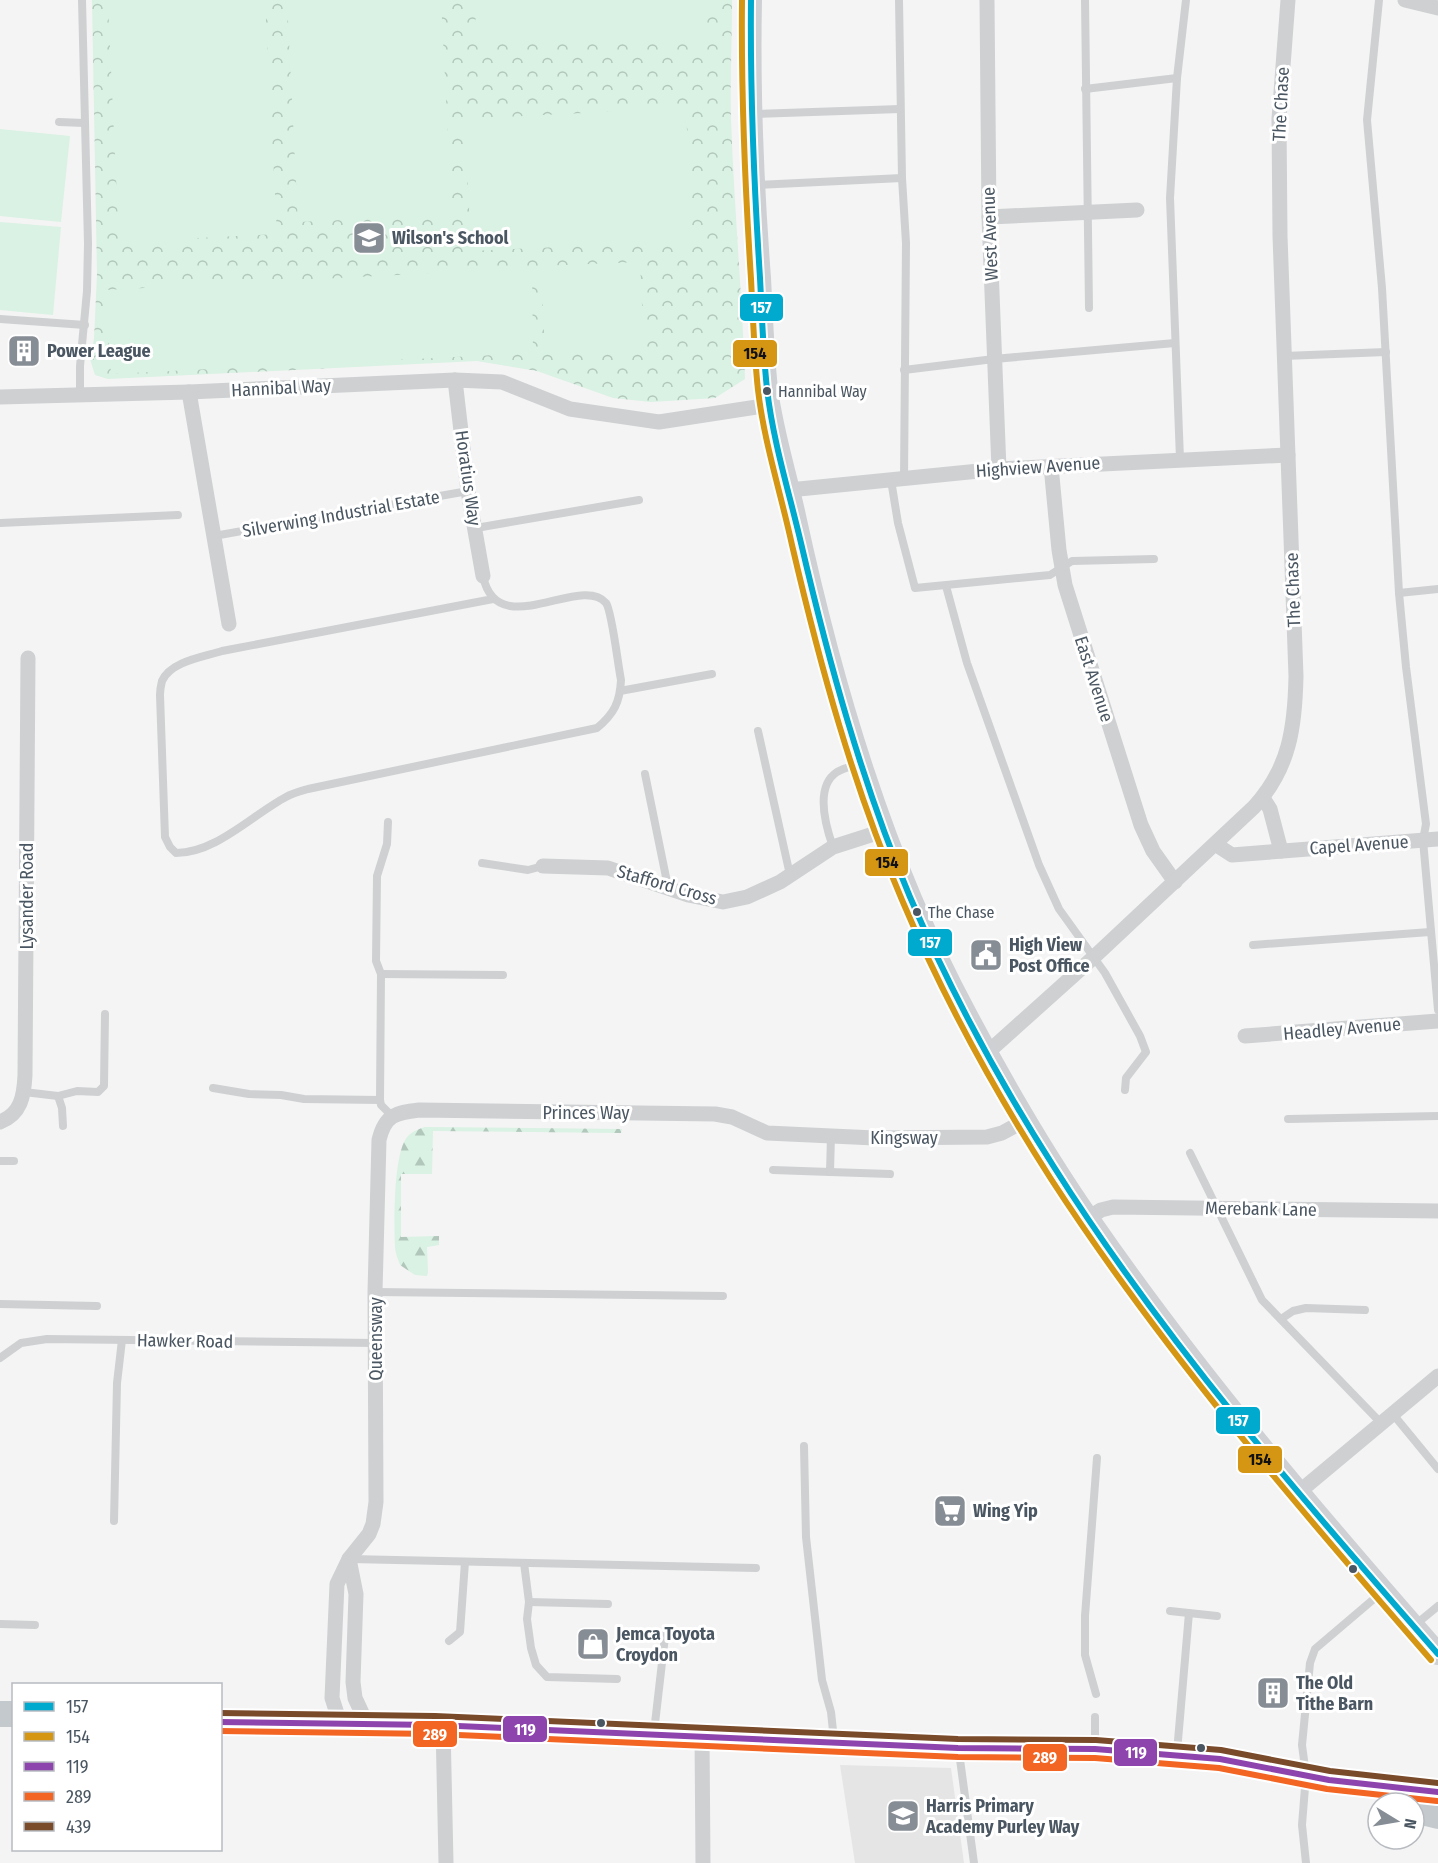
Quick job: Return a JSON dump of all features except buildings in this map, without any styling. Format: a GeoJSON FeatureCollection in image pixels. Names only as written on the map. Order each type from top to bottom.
{"type":"FeatureCollection","features":[{"type":"Feature","properties":{"kind":"highway"},"geometry":{"type":"LineString","coordinates":[[222,1722],[443,1725],[958,1748],[1095,1749],[1220,1759],[1318,1778],[1438,1792]]}},
{"type":"Feature","properties":{"kind":"highway"},"geometry":{"type":"LineString","coordinates":[[1318,1778],[1366,1794]]}},
{"type":"Feature","properties":{"kind":"main road"},"geometry":{"type":"LineString","coordinates":[[751,0],[751,114],[754,185],[763,342],[770,405],[822,630],[883,831],[943,967],[987,1053],[1088,1218],[1217,1391],[1299,1492],[1438,1654]]}},
{"type":"Feature","properties":{"kind":"street","name":"West Avenue"},"geometry":{"type":"LineString","coordinates":[[987,0],[989,217],[999,469]]}},
{"type":"Feature","properties":{"kind":"street","name":"The Chase"},"geometry":{"type":"LineString","coordinates":[[987,1053],[1094,957],[1263,798],[1285,759],[1289,746],[1296,676],[1280,236],[1279,119],[1288,0]]}},
{"type":"Feature","properties":{"kind":"street"},"geometry":{"type":"LineString","coordinates":[[1406,0],[1438,8]]}},
{"type":"Feature","properties":{"kind":"street"},"geometry":{"type":"LineString","coordinates":[[989,217],[1137,210]]}},
{"type":"Feature","properties":{"kind":"street","name":"Hannibal Way"},"geometry":{"type":"LineString","coordinates":[[0,397],[189,392],[455,380],[502,382],[570,409],[659,422],[770,405]]}},
{"type":"Feature","properties":{"kind":"street","name":"Horatius Way"},"geometry":{"type":"LineString","coordinates":[[455,380],[468,491],[483,576]]}},
{"type":"Feature","properties":{"kind":"street"},"geometry":{"type":"LineString","coordinates":[[189,392],[229,624]]}},
{"type":"Feature","properties":{"kind":"street","name":"Highview Avenue"},"geometry":{"type":"LineString","coordinates":[[789,490],[999,469],[1288,455]]}},
{"type":"Feature","properties":{"kind":"street","name":"East Avenue"},"geometry":{"type":"LineString","coordinates":[[1051,466],[1061,569],[1087,658],[1141,825],[1157,856],[1175,882]]}},
{"type":"Feature","properties":{"kind":"street","name":"Lysander Road"},"geometry":{"type":"LineString","coordinates":[[0,1122],[10,1119],[20,1107],[24,1092],[28,658]]}},
{"type":"Feature","properties":{"kind":"street"},"geometry":{"type":"LineString","coordinates":[[1263,798],[1270,809],[1281,851]]}},
{"type":"Feature","properties":{"kind":"street","name":"Stafford Cross"},"geometry":{"type":"LineString","coordinates":[[543,866],[608,868],[668,888],[723,902],[747,897],[780,882],[833,847],[883,831]]}},
{"type":"Feature","properties":{"kind":"street","name":"Capel Avenue"},"geometry":{"type":"LineString","coordinates":[[1215,844],[1232,855],[1431,839]]}},
{"type":"Feature","properties":{"kind":"street","name":"Headley Avenue"},"geometry":{"type":"LineString","coordinates":[[1245,1036],[1438,1021]]}},
{"type":"Feature","properties":{"kind":"street","name":"Princes Way"},"geometry":{"type":"LineString","coordinates":[[392,1116],[419,1110],[715,1114],[732,1117],[754,1128],[778,1135]]}},
{"type":"Feature","properties":{"kind":"street","name":"Queensway"},"geometry":{"type":"LineString","coordinates":[[340,1723],[332,1698],[337,1584],[349,1559],[369,1534],[373,1524],[376,1470],[375,1292],[379,1140],[382,1128],[392,1116]]}},
{"type":"Feature","properties":{"kind":"street","name":"Kingsway"},"geometry":{"type":"LineString","coordinates":[[778,1135],[875,1138],[979,1137],[1002,1133],[1026,1120]]}},
{"type":"Feature","properties":{"kind":"street","name":"Merebank Lane"},"geometry":{"type":"LineString","coordinates":[[1088,1218],[1101,1210],[1113,1207],[1438,1211]]}},
{"type":"Feature","properties":{"kind":"street"},"geometry":{"type":"LineString","coordinates":[[1299,1492],[1438,1376]]}},
{"type":"Feature","properties":{"kind":"street"},"geometry":{"type":"LineString","coordinates":[[349,1559],[356,1594],[353,1682],[355,1698],[367,1724]]}},
{"type":"Feature","properties":{"kind":"street"},"geometry":{"type":"LineString","coordinates":[[443,1725],[446,1863]]}},
{"type":"Feature","properties":{"kind":"street"},"geometry":{"type":"LineString","coordinates":[[702,1736],[703,1863]]}},
{"type":"Feature","properties":{"kind":"lane"},"geometry":{"type":"LineString","coordinates":[[81,394],[88,244],[82,0]]}},
{"type":"Feature","properties":{"kind":"lane"},"geometry":{"type":"LineString","coordinates":[[899,0],[900,109],[906,243],[898,523],[913,584],[915,588],[920,588],[1050,575],[1072,561],[1154,559]]}},
{"type":"Feature","properties":{"kind":"lane"},"geometry":{"type":"LineString","coordinates":[[1085,0],[1089,308]]}},
{"type":"Feature","properties":{"kind":"lane"},"geometry":{"type":"LineString","coordinates":[[1180,459],[1170,198],[1177,78],[1186,0]]}},
{"type":"Feature","properties":{"kind":"lane"},"geometry":{"type":"LineString","coordinates":[[1378,0],[1367,120],[1386,352],[1398,593],[1426,824],[1431,839],[1430,932],[1438,1010]]}},
{"type":"Feature","properties":{"kind":"lane"},"geometry":{"type":"LineString","coordinates":[[1085,89],[1177,78]]}},
{"type":"Feature","properties":{"kind":"lane"},"geometry":{"type":"LineString","coordinates":[[751,114],[900,109]]}},
{"type":"Feature","properties":{"kind":"lane"},"geometry":{"type":"LineString","coordinates":[[59,122],[84,123]]}},
{"type":"Feature","properties":{"kind":"lane"},"geometry":{"type":"LineString","coordinates":[[754,185],[902,178]]}},
{"type":"Feature","properties":{"kind":"lane"},"geometry":{"type":"LineString","coordinates":[[0,319],[85,324]]}},
{"type":"Feature","properties":{"kind":"lane"},"geometry":{"type":"LineString","coordinates":[[904,370],[994,359],[1176,343]]}},
{"type":"Feature","properties":{"kind":"lane"},"geometry":{"type":"LineString","coordinates":[[1284,356],[1386,352]]}},
{"type":"Feature","properties":{"kind":"lane","name":"Silverwing Industrial Estate"},"geometry":{"type":"LineString","coordinates":[[214,536],[468,491]]}},
{"type":"Feature","properties":{"kind":"lane"},"geometry":{"type":"LineString","coordinates":[[476,528],[639,500]]}},
{"type":"Feature","properties":{"kind":"lane"},"geometry":{"type":"LineString","coordinates":[[0,523],[178,515]]}},
{"type":"Feature","properties":{"kind":"lane"},"geometry":{"type":"LineString","coordinates":[[483,576],[485,587],[493,599]]}},
{"type":"Feature","properties":{"kind":"lane"},"geometry":{"type":"LineString","coordinates":[[946,585],[966,663],[1039,865],[1059,909],[1094,957],[1134,1026],[1146,1052],[1126,1078],[1125,1090]]}},
{"type":"Feature","properties":{"kind":"lane"},"geometry":{"type":"LineString","coordinates":[[1398,593],[1438,589]]}},
{"type":"Feature","properties":{"kind":"lane"},"geometry":{"type":"LineString","coordinates":[[586,594],[598,596],[608,605],[621,680],[618,705],[597,729],[308,789],[288,796],[212,844],[197,850],[176,853],[170,847],[165,837],[160,695],[162,681],[170,672],[180,665],[222,651],[493,599],[510,605],[526,607],[586,594]]}},
{"type":"Feature","properties":{"kind":"lane"},"geometry":{"type":"LineString","coordinates":[[620,691],[712,674]]}},
{"type":"Feature","properties":{"kind":"lane"},"geometry":{"type":"LineString","coordinates":[[758,731],[790,875]]}},
{"type":"Feature","properties":{"kind":"lane"},"geometry":{"type":"LineString","coordinates":[[833,847],[826,821],[825,792],[836,772],[861,764]]}},
{"type":"Feature","properties":{"kind":"lane"},"geometry":{"type":"LineString","coordinates":[[645,774],[668,888]]}},
{"type":"Feature","properties":{"kind":"lane"},"geometry":{"type":"LineString","coordinates":[[388,822],[387,844],[377,876],[376,961],[381,974],[380,1100],[381,1105],[392,1116]]}},
{"type":"Feature","properties":{"kind":"lane"},"geometry":{"type":"LineString","coordinates":[[482,863],[528,870],[543,866]]}},
{"type":"Feature","properties":{"kind":"lane"},"geometry":{"type":"LineString","coordinates":[[1253,945],[1430,932]]}},
{"type":"Feature","properties":{"kind":"lane"},"geometry":{"type":"LineString","coordinates":[[381,974],[503,975]]}},
{"type":"Feature","properties":{"kind":"lane"},"geometry":{"type":"LineString","coordinates":[[24,1092],[58,1096],[77,1091],[98,1092],[104,1086],[105,1014]]}},
{"type":"Feature","properties":{"kind":"lane"},"geometry":{"type":"LineString","coordinates":[[213,1088],[249,1094],[304,1098],[380,1100]]}},
{"type":"Feature","properties":{"kind":"lane"},"geometry":{"type":"LineString","coordinates":[[58,1096],[62,1108],[63,1126]]}},
{"type":"Feature","properties":{"kind":"lane"},"geometry":{"type":"LineString","coordinates":[[1288,1119],[1438,1116]]}},
{"type":"Feature","properties":{"kind":"lane"},"geometry":{"type":"LineString","coordinates":[[830,1172],[831,1136]]}},
{"type":"Feature","properties":{"kind":"lane"},"geometry":{"type":"LineString","coordinates":[[1190,1153],[1262,1299],[1438,1469]]}},
{"type":"Feature","properties":{"kind":"lane"},"geometry":{"type":"LineString","coordinates":[[0,1161],[14,1161]]}},
{"type":"Feature","properties":{"kind":"lane"},"geometry":{"type":"LineString","coordinates":[[773,1170],[890,1174]]}},
{"type":"Feature","properties":{"kind":"lane"},"geometry":{"type":"LineString","coordinates":[[375,1292],[723,1296]]}},
{"type":"Feature","properties":{"kind":"lane"},"geometry":{"type":"LineString","coordinates":[[0,1304],[97,1306]]}},
{"type":"Feature","properties":{"kind":"lane"},"geometry":{"type":"LineString","coordinates":[[1281,1319],[1293,1311],[1306,1308],[1365,1310]]}},
{"type":"Feature","properties":{"kind":"lane","name":"Hawker Road"},"geometry":{"type":"LineString","coordinates":[[0,1358],[21,1343],[47,1339],[375,1343]]}},
{"type":"Feature","properties":{"kind":"lane"},"geometry":{"type":"LineString","coordinates":[[114,1521],[117,1383],[122,1340]]}},
{"type":"Feature","properties":{"kind":"lane"},"geometry":{"type":"LineString","coordinates":[[804,1446],[806,1537],[822,1680],[831,1713],[834,1742]]}},
{"type":"Feature","properties":{"kind":"lane"},"geometry":{"type":"LineString","coordinates":[[1096,1694],[1085,1655],[1085,1608],[1097,1458]]}},
{"type":"Feature","properties":{"kind":"lane"},"geometry":{"type":"LineString","coordinates":[[349,1559],[756,1568]]}},
{"type":"Feature","properties":{"kind":"lane"},"geometry":{"type":"LineString","coordinates":[[448,1641],[460,1632],[465,1562]]}},
{"type":"Feature","properties":{"kind":"lane"},"geometry":{"type":"LineString","coordinates":[[524,1563],[529,1602],[527,1619],[536,1665],[547,1677],[617,1679]]}},
{"type":"Feature","properties":{"kind":"lane"},"geometry":{"type":"LineString","coordinates":[[1306,1863],[1302,1825],[1318,1778],[1302,1745],[1310,1663],[1315,1650],[1383,1591]]}},
{"type":"Feature","properties":{"kind":"lane"},"geometry":{"type":"LineString","coordinates":[[529,1602],[608,1604]]}},
{"type":"Feature","properties":{"kind":"lane"},"geometry":{"type":"LineString","coordinates":[[1414,1626],[1438,1606]]}},
{"type":"Feature","properties":{"kind":"lane"},"geometry":{"type":"LineString","coordinates":[[1170,1611],[1217,1616]]}},
{"type":"Feature","properties":{"kind":"lane"},"geometry":{"type":"LineString","coordinates":[[1177,1756],[1189,1613]]}},
{"type":"Feature","properties":{"kind":"lane"},"geometry":{"type":"LineString","coordinates":[[0,1624],[36,1625]]}},
{"type":"Feature","properties":{"kind":"lane"},"geometry":{"type":"LineString","coordinates":[[654,1734],[666,1628]]}},
{"type":"Feature","properties":{"kind":"lane"},"geometry":{"type":"LineString","coordinates":[[1095,1717],[1095,1749]]}},
{"type":"Feature","properties":{"kind":"lane"},"geometry":{"type":"LineString","coordinates":[[958,1748],[974,1863]]}},
{"type":"Feature","properties":{"kind":"shaded area","name":"Harris Primary Academy Purley Way"},"geometry":{"type":"Polygon","coordinates":[[[840,1765],[951,1768],[964,1863],[855,1863],[840,1765]]]}},
{"type":"Feature","properties":{"kind":"green space","name":"Wilson's School"},"geometry":{"type":"Polygon","coordinates":[[[92,0],[732,0],[731,119],[745,379],[715,398],[651,402],[613,398],[537,371],[477,361],[108,379],[95,375],[90,359],[94,339],[97,274],[92,0]]]}},
{"type":"Feature","properties":{"kind":"green space"},"geometry":{"type":"Polygon","coordinates":[[[191,0],[265,0],[277,234],[119,242],[108,4],[191,0]]]}},
{"type":"Feature","properties":{"kind":"green space"},"geometry":{"type":"Polygon","coordinates":[[[287,0],[441,0],[452,215],[298,222],[287,0]]]}},
{"type":"Feature","properties":{"kind":"green space"},"geometry":{"type":"Polygon","coordinates":[[[476,0],[704,0],[703,42],[475,41],[476,0]]]}},
{"type":"Feature","properties":{"kind":"green space"},"geometry":{"type":"Polygon","coordinates":[[[686,108],[692,241],[471,251],[465,119],[686,108]]]}},
{"type":"Feature","properties":{"kind":"green space"},"geometry":{"type":"Polygon","coordinates":[[[0,129],[70,136],[61,222],[0,216],[0,129]]]}},
{"type":"Feature","properties":{"kind":"green space"},"geometry":{"type":"Polygon","coordinates":[[[0,222],[61,227],[53,315],[0,310],[0,222]]]}},
{"type":"Feature","properties":{"kind":"green space"},"geometry":{"type":"Polygon","coordinates":[[[640,262],[644,349],[545,354],[541,266],[640,262]]]}},
{"type":"Feature","properties":{"kind":"green space"},"geometry":{"type":"Polygon","coordinates":[[[532,268],[533,353],[111,374],[105,290],[532,268]]]}},
{"type":"Feature","properties":{"kind":"green space"},"geometry":{"type":"Polygon","coordinates":[[[425,1127],[622,1129],[621,1133],[433,1131],[432,1174],[401,1174],[401,1237],[439,1236],[439,1245],[427,1247],[427,1276],[415,1275],[400,1265],[395,1252],[395,1189],[403,1144],[414,1131],[425,1127]]]}},
{"type":"Feature","properties":{"kind":"transit line","name":"154"},"geometry":{"type":"LineString","coordinates":[[742,0],[745,174],[758,390],[764,429],[826,680],[853,769],[884,857],[952,1007],[1009,1112],[1051,1179],[1138,1305],[1232,1426],[1431,1660]]}},
{"type":"Feature","properties":{"kind":"transit line","name":"157"},"geometry":{"type":"LineString","coordinates":[[751,0],[754,174],[767,389],[773,428],[835,678],[862,767],[910,897],[959,1001],[995,1068],[1034,1135],[1097,1232],[1141,1295],[1236,1418],[1438,1654]]}},
{"type":"Feature","properties":{"kind":"transit line","name":"439"},"geometry":{"type":"LineString","coordinates":[[222,1713],[435,1716],[958,1739],[1096,1740],[1221,1750],[1330,1771],[1438,1783]]}},
{"type":"Feature","properties":{"kind":"transit line","name":"119"},"geometry":{"type":"LineString","coordinates":[[222,1722],[435,1725],[958,1748],[1095,1749],[1220,1759],[1329,1780],[1438,1792]]}},
{"type":"Feature","properties":{"kind":"transit line","name":"289"},"geometry":{"type":"LineString","coordinates":[[222,1731],[435,1734],[958,1757],[1095,1758],[1219,1768],[1327,1789],[1437,1801]]}},
{"type":"Feature","properties":{"kind":"place","name":"Wilson's School"},"geometry":{"type":"Point","coordinates":[369,238]}},
{"type":"Feature","properties":{"kind":"place","name":"Power League"},"geometry":{"type":"Point","coordinates":[24,351]}},
{"type":"Feature","properties":{"kind":"place","name":"Hannibal Way"},"geometry":{"type":"Point","coordinates":[767,391]}},
{"type":"Feature","properties":{"kind":"place","name":"The Chase"},"geometry":{"type":"Point","coordinates":[917,912]}},
{"type":"Feature","properties":{"kind":"place","name":"High View Post Office"},"geometry":{"type":"Point","coordinates":[986,955]}},
{"type":"Feature","properties":{"kind":"place","name":"Wing Yip"},"geometry":{"type":"Point","coordinates":[950,1511]}},
{"type":"Feature","properties":{"kind":"place","name":"Jemca Toyota Croydon"},"geometry":{"type":"Point","coordinates":[593,1644]}},
{"type":"Feature","properties":{"kind":"place","name":"The Old Tithe Barn"},"geometry":{"type":"Point","coordinates":[1273,1693]}},
{"type":"Feature","properties":{"kind":"place","name":"Harris Primary Academy Purley Way"},"geometry":{"type":"Point","coordinates":[903,1816]}}]}
